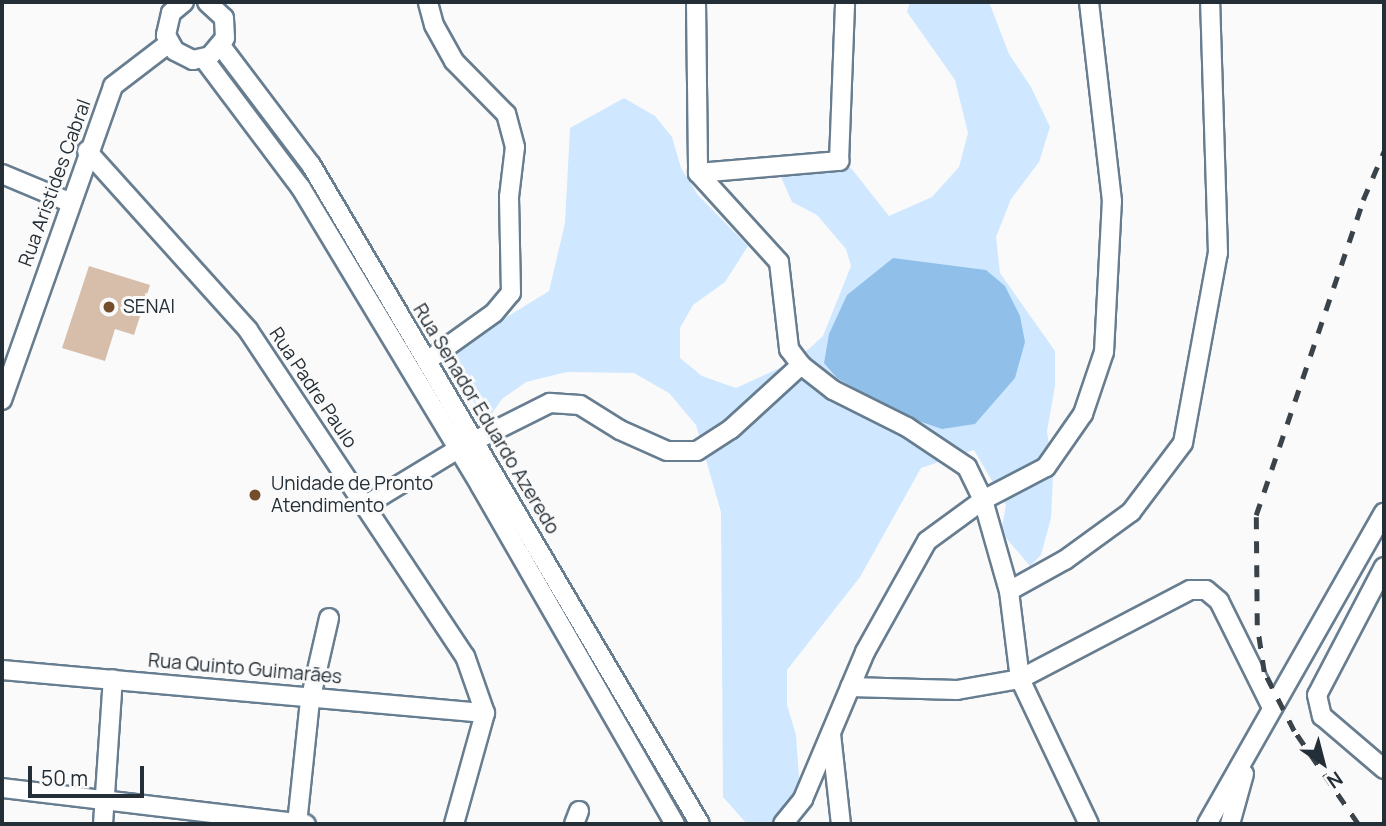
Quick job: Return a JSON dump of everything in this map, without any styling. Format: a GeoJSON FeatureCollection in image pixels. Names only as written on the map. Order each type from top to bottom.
{"type":"FeatureCollection","features":[{"type":"Feature","properties":{"kind":"street"},"geometry":{"type":"LineString","coordinates":[[160,2],[167,20],[169,43],[183,57],[204,59],[221,47],[226,28],[221,4]]}},
{"type":"Feature","properties":{"kind":"street"},"geometry":{"type":"LineString","coordinates":[[167,20],[184,2]]}},
{"type":"Feature","properties":{"kind":"street"},"geometry":{"type":"LineString","coordinates":[[427,361],[494,313],[511,293],[509,197],[515,147],[506,114],[454,61],[434,25],[428,2]]}},
{"type":"Feature","properties":{"kind":"street"},"geometry":{"type":"LineString","coordinates":[[696,2],[698,173],[779,262],[789,349],[802,365],[833,390],[907,427],[967,467],[983,500],[1009,591],[1020,679],[1089,824]]}},
{"type":"Feature","properties":{"kind":"street"},"geometry":{"type":"LineString","coordinates":[[698,173],[839,160],[845,2]]}},
{"type":"Feature","properties":{"kind":"street"},"geometry":{"type":"LineString","coordinates":[[783,824],[803,799],[850,687],[927,541],[983,500],[1046,467],[1083,414],[1104,352],[1112,201],[1089,2]]}},
{"type":"Feature","properties":{"kind":"street"},"geometry":{"type":"LineString","coordinates":[[1009,591],[1065,560],[1130,512],[1183,443],[1218,253],[1210,2]]}},
{"type":"Feature","properties":{"kind":"street","name":"Rua Aristides Cabral"},"geometry":{"type":"LineString","coordinates":[[2,400],[87,151],[113,86],[169,43]]}},
{"type":"Feature","properties":{"kind":"street","name":"Rua Senador Eduardo Azeredo"},"geometry":{"type":"LineString","coordinates":[[221,47],[311,165],[699,824]]}},
{"type":"Feature","properties":{"kind":"street","name":"Rua Senador Eduardo Azeredo"},"geometry":{"type":"LineString","coordinates":[[204,59],[301,188],[457,449],[675,824]]}},
{"type":"Feature","properties":{"kind":"street","name":"Rua Padre Paulo"},"geometry":{"type":"LineString","coordinates":[[87,151],[248,330],[466,656],[485,713]]}},
{"type":"Feature","properties":{"kind":"street"},"geometry":{"type":"LineString","coordinates":[[2,174],[69,202]]}},
{"type":"Feature","properties":{"kind":"street"},"geometry":{"type":"LineString","coordinates":[[339,253],[356,242]]}},
{"type":"Feature","properties":{"kind":"street"},"geometry":{"type":"LineString","coordinates":[[366,505],[457,449],[550,403],[580,405],[620,430],[667,451],[697,451],[731,429],[802,365]]}},
{"type":"Feature","properties":{"kind":"street"},"geometry":{"type":"LineString","coordinates":[[1207,824],[1384,513]]}},
{"type":"Feature","properties":{"kind":"street"},"geometry":{"type":"LineString","coordinates":[[1384,567],[1317,695],[1322,716],[1378,766],[1384,779]]}},
{"type":"Feature","properties":{"kind":"street"},"geometry":{"type":"LineString","coordinates":[[850,687],[957,690],[1020,679],[1121,630],[1190,590],[1206,590],[1219,601],[1272,708]]}},
{"type":"Feature","properties":{"kind":"street"},"geometry":{"type":"LineString","coordinates":[[297,824],[311,696],[329,618]]}},
{"type":"Feature","properties":{"kind":"street","name":"Rua Quinto Guimarães"},"geometry":{"type":"LineString","coordinates":[[2,670],[485,713]]}},
{"type":"Feature","properties":{"kind":"street"},"geometry":{"type":"LineString","coordinates":[[103,824],[113,679]]}},
{"type":"Feature","properties":{"kind":"street"},"geometry":{"type":"LineString","coordinates":[[454,824],[485,713]]}},
{"type":"Feature","properties":{"kind":"street"},"geometry":{"type":"LineString","coordinates":[[831,733],[841,824]]}},
{"type":"Feature","properties":{"kind":"street"},"geometry":{"type":"LineString","coordinates":[[1230,824],[1251,750]]}},
{"type":"Feature","properties":{"kind":"street"},"geometry":{"type":"LineString","coordinates":[[2,788],[306,824]]}},
{"type":"Feature","properties":{"kind":"shaded area"},"geometry":{"type":"Polygon","coordinates":[[[910,2],[989,2],[1009,54],[1031,87],[1050,127],[1039,162],[1011,199],[996,237],[1000,273],[1055,351],[1055,386],[1047,431],[1053,478],[1051,518],[1041,555],[1030,566],[1001,532],[1006,505],[974,450],[921,468],[860,577],[787,670],[787,705],[796,735],[799,777],[792,818],[795,824],[747,824],[723,797],[721,512],[696,425],[669,393],[634,373],[567,372],[526,382],[502,399],[486,422],[445,355],[549,291],[565,223],[570,128],[624,98],[655,116],[672,137],[681,168],[698,195],[748,246],[725,282],[693,305],[680,328],[680,358],[702,376],[736,388],[784,366],[810,348],[823,336],[851,266],[846,249],[817,215],[792,202],[781,177],[851,168],[889,216],[932,197],[959,167],[968,133],[955,80],[907,12],[910,2]]]}},
{"type":"Feature","properties":{"kind":"water"},"geometry":{"type":"Polygon","coordinates":[[[893,258],[986,270],[1005,286],[1020,316],[1025,342],[1015,378],[975,424],[942,429],[901,415],[837,378],[824,363],[829,334],[847,295],[893,258]]]}},
{"type":"Feature","properties":{"kind":"building","name":"SENAI"},"geometry":{"type":"Polygon","coordinates":[[[89,266],[150,285],[134,335],[115,329],[105,361],[62,348],[89,266]]]}},
{"type":"Feature","properties":{"kind":"railway"},"geometry":{"type":"LineString","coordinates":[[1358,824],[1294,731],[1264,672],[1257,625],[1256,515],[1363,200],[1384,151]]}},
{"type":"Feature","properties":{"kind":"place","name":"SENAI"},"geometry":{"type":"Point","coordinates":[109,307]}},
{"type":"Feature","properties":{"kind":"place","name":"Unidade de Pronto Atendimento"},"geometry":{"type":"Point","coordinates":[255,495]}}]}
